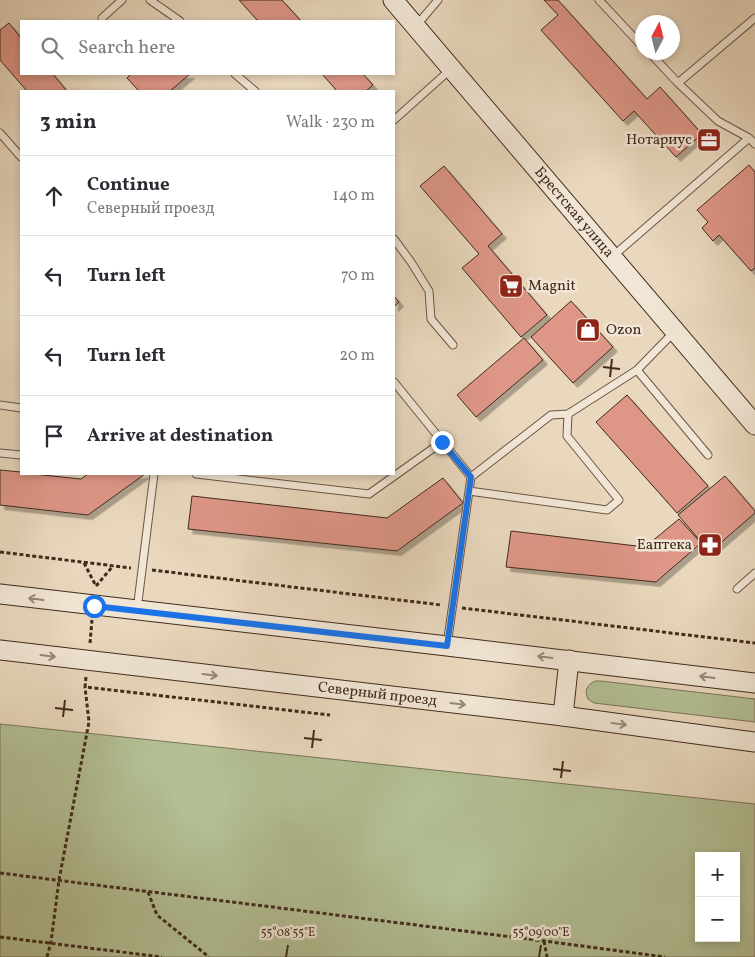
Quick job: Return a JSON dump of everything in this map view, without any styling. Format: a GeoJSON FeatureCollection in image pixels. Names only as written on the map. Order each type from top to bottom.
{"type":"FeatureCollection","features":[{"type":"Feature","properties":{"kind":"main road","name":"Брестская улица"},"geometry":{"type":"LineString","coordinates":[[393,0],[755,425]]}},
{"type":"Feature","properties":{"kind":"main road"},"geometry":{"type":"LineString","coordinates":[[0,594],[755,683]]}},
{"type":"Feature","properties":{"kind":"main road","name":"Северный проезд"},"geometry":{"type":"LineString","coordinates":[[0,650],[563,716],[755,742]]}},
{"type":"Feature","properties":{"kind":"main road"},"geometry":{"type":"LineString","coordinates":[[563,716],[569,660]]}},
{"type":"Feature","properties":{"kind":"lane"},"geometry":{"type":"LineString","coordinates":[[102,18],[122,0]]}},
{"type":"Feature","properties":{"kind":"lane"},"geometry":{"type":"LineString","coordinates":[[150,0],[179,20]]}},
{"type":"Feature","properties":{"kind":"lane"},"geometry":{"type":"LineString","coordinates":[[416,26],[438,0]]}},
{"type":"Feature","properties":{"kind":"lane"},"geometry":{"type":"LineString","coordinates":[[599,0],[635,39]]}},
{"type":"Feature","properties":{"kind":"lane"},"geometry":{"type":"LineString","coordinates":[[678,83],[755,18]]}},
{"type":"Feature","properties":{"kind":"lane"},"geometry":{"type":"LineString","coordinates":[[656,60],[718,121],[749,138],[755,144]]}},
{"type":"Feature","properties":{"kind":"lane"},"geometry":{"type":"LineString","coordinates":[[395,119],[452,68]]}},
{"type":"Feature","properties":{"kind":"lane"},"geometry":{"type":"LineString","coordinates":[[236,75],[254,90]]}},
{"type":"Feature","properties":{"kind":"lane"},"geometry":{"type":"LineString","coordinates":[[0,133],[20,156]]}},
{"type":"Feature","properties":{"kind":"lane"},"geometry":{"type":"LineString","coordinates":[[612,258],[749,138]]}},
{"type":"Feature","properties":{"kind":"lane"},"geometry":{"type":"LineString","coordinates":[[395,240],[412,262],[429,291],[432,319],[453,345]]}},
{"type":"Feature","properties":{"kind":"lane"},"geometry":{"type":"LineString","coordinates":[[447,646],[471,477],[551,415],[568,414],[637,370],[674,332]]}},
{"type":"Feature","properties":{"kind":"lane"},"geometry":{"type":"LineString","coordinates":[[637,370],[708,455]]}},
{"type":"Feature","properties":{"kind":"lane"},"geometry":{"type":"LineString","coordinates":[[395,383],[471,477]]}},
{"type":"Feature","properties":{"kind":"lane"},"geometry":{"type":"LineString","coordinates":[[0,405],[20,408]]}},
{"type":"Feature","properties":{"kind":"lane"},"geometry":{"type":"LineString","coordinates":[[469,491],[607,510],[619,500],[567,436],[568,414]]}},
{"type":"Feature","properties":{"kind":"lane"},"geometry":{"type":"LineString","coordinates":[[205,475],[369,494],[442,442]]}},
{"type":"Feature","properties":{"kind":"lane"},"geometry":{"type":"LineString","coordinates":[[0,453],[20,455]]}},
{"type":"Feature","properties":{"kind":"lane"},"geometry":{"type":"LineString","coordinates":[[137,611],[154,475]]}},
{"type":"Feature","properties":{"kind":"lane"},"geometry":{"type":"LineString","coordinates":[[737,589],[755,573]]}},
{"type":"Feature","properties":{"kind":"path"},"geometry":{"type":"LineString","coordinates":[[0,552],[755,642]]}},
{"type":"Feature","properties":{"kind":"path"},"geometry":{"type":"LineString","coordinates":[[84,562],[96,586],[113,566]]}},
{"type":"Feature","properties":{"kind":"path"},"geometry":{"type":"LineString","coordinates":[[90,643],[92,620]]}},
{"type":"Feature","properties":{"kind":"path"},"geometry":{"type":"LineString","coordinates":[[48,957],[59,880],[89,722],[85,687],[86,674]]}},
{"type":"Feature","properties":{"kind":"path"},"geometry":{"type":"LineString","coordinates":[[85,687],[330,715]]}},
{"type":"Feature","properties":{"kind":"path"},"geometry":{"type":"LineString","coordinates":[[0,873],[665,957]]}},
{"type":"Feature","properties":{"kind":"path"},"geometry":{"type":"LineString","coordinates":[[148,892],[157,916],[209,957]]}},
{"type":"Feature","properties":{"kind":"path"},"geometry":{"type":"LineString","coordinates":[[0,937],[162,957]]}},
{"type":"Feature","properties":{"kind":"path"},"geometry":{"type":"LineString","coordinates":[[544,941],[547,957]]}},
{"type":"Feature","properties":{"kind":"green space"},"geometry":{"type":"Polygon","coordinates":[[[595,681],[755,699],[755,722],[594,703],[588,699],[586,691],[588,686],[595,681]]]}},
{"type":"Feature","properties":{"kind":"green space"},"geometry":{"type":"Polygon","coordinates":[[[0,724],[755,804],[755,957],[0,957],[0,724]]]}},
{"type":"Feature","properties":{"kind":"building"},"geometry":{"type":"Polygon","coordinates":[[[239,0],[282,0],[300,20],[257,20],[239,0]]]}},
{"type":"Feature","properties":{"kind":"building"},"geometry":{"type":"Polygon","coordinates":[[[544,0],[558,0],[647,99],[660,87],[702,134],[676,157],[634,111],[623,121],[541,30],[558,15],[544,0]]]}},
{"type":"Feature","properties":{"kind":"building"},"geometry":{"type":"Polygon","coordinates":[[[9,23],[20,37],[20,75],[54,75],[66,90],[26,90],[0,60],[0,30],[9,23]]]}},
{"type":"Feature","properties":{"kind":"building"},"geometry":{"type":"Polygon","coordinates":[[[130,75],[189,75],[171,90],[138,90],[127,78],[130,75]]]}},
{"type":"Feature","properties":{"kind":"building"},"geometry":{"type":"Polygon","coordinates":[[[323,75],[364,75],[373,85],[367,90],[336,90],[323,75]]]}},
{"type":"Feature","properties":{"kind":"building"},"geometry":{"type":"Polygon","coordinates":[[[749,165],[755,172],[755,268],[751,271],[719,235],[713,241],[702,228],[708,222],[697,210],[749,165]]]}},
{"type":"Feature","properties":{"kind":"building"},"geometry":{"type":"Polygon","coordinates":[[[444,166],[502,234],[488,246],[547,315],[521,337],[462,268],[479,254],[420,186],[444,166]]]}},
{"type":"Feature","properties":{"kind":"building"},"geometry":{"type":"Polygon","coordinates":[[[395,297],[399,302],[395,306],[395,297]]]}},
{"type":"Feature","properties":{"kind":"building"},"geometry":{"type":"Polygon","coordinates":[[[571,301],[613,347],[573,383],[531,337],[571,301]]]}},
{"type":"Feature","properties":{"kind":"building"},"geometry":{"type":"Polygon","coordinates":[[[524,338],[543,360],[476,417],[457,395],[524,338]]]}},
{"type":"Feature","properties":{"kind":"building"},"geometry":{"type":"Polygon","coordinates":[[[627,395],[708,486],[677,513],[596,422],[627,395]]]}},
{"type":"Feature","properties":{"kind":"building"},"geometry":{"type":"Polygon","coordinates":[[[0,470],[20,472],[20,475],[81,479],[87,475],[144,475],[88,515],[0,505],[0,470]]]}},
{"type":"Feature","properties":{"kind":"building"},"geometry":{"type":"Polygon","coordinates":[[[725,476],[755,513],[710,552],[678,515],[725,476]]]}},
{"type":"Feature","properties":{"kind":"building"},"geometry":{"type":"Polygon","coordinates":[[[443,478],[463,503],[397,551],[188,529],[192,496],[387,518],[443,478]]]}},
{"type":"Feature","properties":{"kind":"building"},"geometry":{"type":"Polygon","coordinates":[[[679,519],[701,543],[656,582],[506,567],[511,531],[645,547],[679,519]]]}},
{"type":"Feature","properties":{"kind":"place","name":"Нотариус"},"geometry":{"type":"Point","coordinates":[709,140]}},
{"type":"Feature","properties":{"kind":"place","name":"Magnit"},"geometry":{"type":"Point","coordinates":[511,286]}},
{"type":"Feature","properties":{"kind":"place","name":"Ozon"},"geometry":{"type":"Point","coordinates":[588,330]}},
{"type":"Feature","properties":{"kind":"place","name":"Еаптека"},"geometry":{"type":"Point","coordinates":[710,545]}},
{"type":"Feature","properties":{"kind":"route"},"geometry":{"type":"LineString","coordinates":[[94,606],[447,646],[471,477],[442,442]]}}]}
